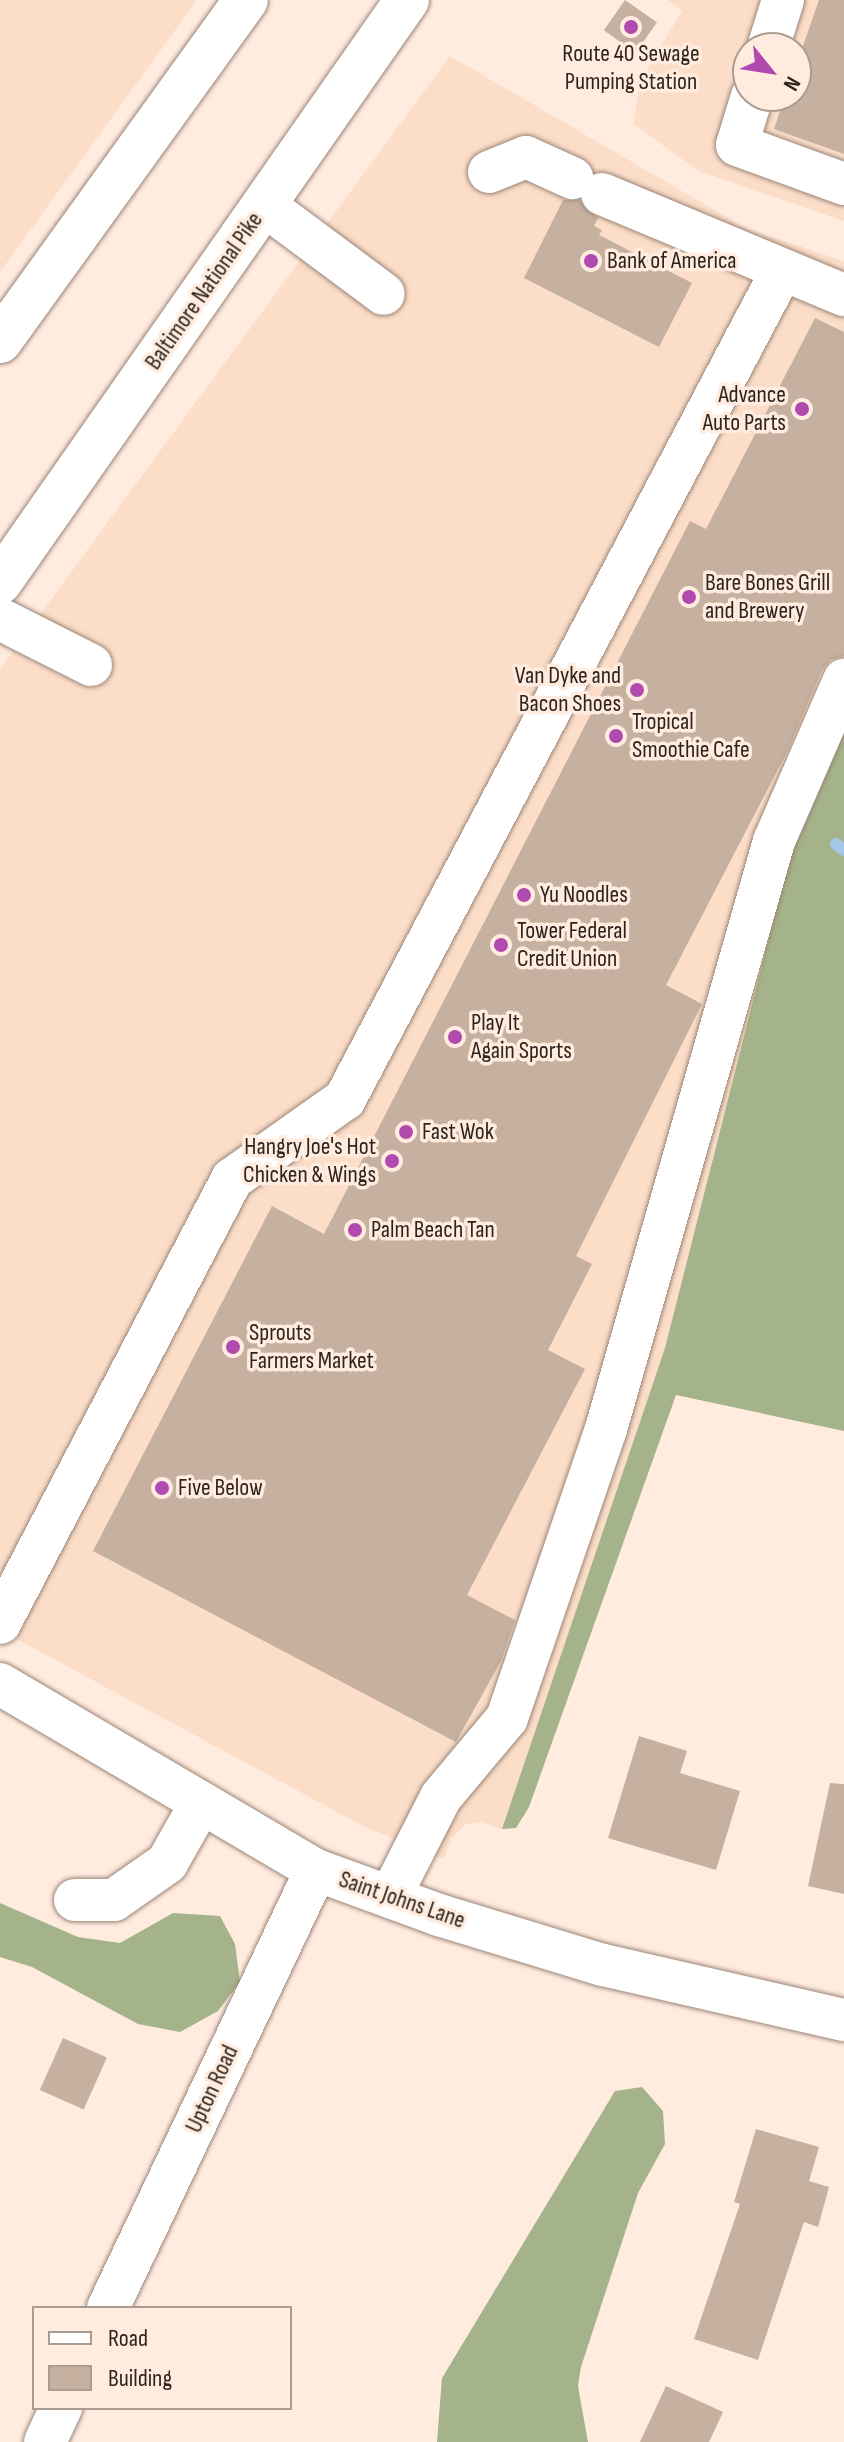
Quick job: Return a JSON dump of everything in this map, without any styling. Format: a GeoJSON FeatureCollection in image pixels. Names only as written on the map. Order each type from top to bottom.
{"type":"FeatureCollection","features":[{"type":"Feature","properties":{"kind":"main road"},"geometry":{"type":"LineString","coordinates":[[0,340],[246,0]]}},
{"type":"Feature","properties":{"kind":"main road","name":"Baltimore National Pike"},"geometry":{"type":"LineString","coordinates":[[0,582],[407,0]]}},
{"type":"Feature","properties":{"kind":"street"},"geometry":{"type":"LineString","coordinates":[[773,32],[783,0]]}},
{"type":"Feature","properties":{"kind":"street"},"geometry":{"type":"LineString","coordinates":[[747,112],[737,145],[844,184]]}},
{"type":"Feature","properties":{"kind":"street"},"geometry":{"type":"LineString","coordinates":[[489,172],[526,157],[781,272],[844,295]]}},
{"type":"Feature","properties":{"kind":"street"},"geometry":{"type":"LineString","coordinates":[[264,205],[384,294]]}},
{"type":"Feature","properties":{"kind":"street"},"geometry":{"type":"LineString","coordinates":[[0,1623],[232,1179],[345,1099],[781,272]]}},
{"type":"Feature","properties":{"kind":"street"},"geometry":{"type":"LineString","coordinates":[[0,619],[91,665]]}},
{"type":"Feature","properties":{"kind":"street"},"geometry":{"type":"LineString","coordinates":[[390,1897],[441,1797],[507,1718],[606,1429],[774,841],[844,680]]}},
{"type":"Feature","properties":{"kind":"street","name":"Saint Johns Lane"},"geometry":{"type":"LineString","coordinates":[[0,1684],[316,1870],[603,1965],[844,2020]]}},
{"type":"Feature","properties":{"kind":"street"},"geometry":{"type":"LineString","coordinates":[[75,1900],[114,1900],[167,1863],[201,1803]]}},
{"type":"Feature","properties":{"kind":"street","name":"Upton Road"},"geometry":{"type":"LineString","coordinates":[[109,2306],[316,1870]]}},
{"type":"Feature","properties":{"kind":"street"},"geometry":{"type":"LineString","coordinates":[[45,2442],[60,2410]]}},
{"type":"Feature","properties":{"kind":"shaded area"},"geometry":{"type":"Polygon","coordinates":[[[0,0],[197,0],[0,272],[0,0]]]}},
{"type":"Feature","properties":{"kind":"shaded area"},"geometry":{"type":"Polygon","coordinates":[[[668,0],[844,0],[844,221],[699,171],[633,124],[641,80],[682,11],[668,0]]]}},
{"type":"Feature","properties":{"kind":"shaded area"},"geometry":{"type":"Polygon","coordinates":[[[450,56],[745,228],[844,261],[844,726],[796,831],[665,1348],[502,1829],[481,1822],[466,1824],[451,1839],[444,1859],[363,1826],[0,1630],[0,669],[450,56]]]}},
{"type":"Feature","properties":{"kind":"green space"},"geometry":{"type":"Polygon","coordinates":[[[844,726],[844,1431],[676,1395],[529,1807],[516,1828],[502,1829],[665,1348],[796,831],[844,726]]]}},
{"type":"Feature","properties":{"kind":"green space"},"geometry":{"type":"Polygon","coordinates":[[[0,1903],[78,1937],[120,1943],[173,1913],[220,1916],[235,1944],[240,1982],[218,2011],[180,2032],[138,2024],[32,1967],[0,1957],[0,1903]]]}},
{"type":"Feature","properties":{"kind":"green space"},"geometry":{"type":"Polygon","coordinates":[[[642,2087],[663,2111],[665,2144],[638,2193],[581,2367],[578,2386],[588,2442],[437,2442],[442,2378],[615,2091],[642,2087]]]}},
{"type":"Feature","properties":{"kind":"building","name":"Route 40 Sewage Pumping Station"},"geometry":{"type":"Polygon","coordinates":[[[625,0],[657,22],[636,53],[604,30],[625,0]]]}},
{"type":"Feature","properties":{"kind":"building"},"geometry":{"type":"Polygon","coordinates":[[[819,0],[844,0],[844,154],[774,129],[780,112],[812,112],[812,32],[808,32],[819,0]]]}},
{"type":"Feature","properties":{"kind":"building","name":"Bank of America"},"geometry":{"type":"Polygon","coordinates":[[[563,200],[579,200],[598,218],[594,226],[602,230],[599,235],[692,283],[659,347],[524,278],[563,200]]]}},
{"type":"Feature","properties":{"kind":"building"},"geometry":{"type":"Polygon","coordinates":[[[815,318],[844,332],[844,656],[830,660],[822,670],[787,752],[666,985],[702,1004],[576,1256],[592,1264],[548,1350],[585,1369],[467,1595],[515,1620],[501,1661],[456,1742],[93,1551],[272,1206],[324,1234],[690,521],[706,529],[815,318]]]}},
{"type":"Feature","properties":{"kind":"building"},"geometry":{"type":"Polygon","coordinates":[[[639,1736],[687,1751],[680,1773],[740,1791],[716,1870],[608,1838],[639,1736]]]}},
{"type":"Feature","properties":{"kind":"building"},"geometry":{"type":"Polygon","coordinates":[[[830,1783],[844,1784],[844,1894],[808,1886],[830,1783]]]}},
{"type":"Feature","properties":{"kind":"building"},"geometry":{"type":"Polygon","coordinates":[[[63,2038],[107,2058],[84,2110],[40,2090],[63,2038]]]}},
{"type":"Feature","properties":{"kind":"building"},"geometry":{"type":"Polygon","coordinates":[[[756,2129],[819,2147],[809,2181],[829,2187],[818,2227],[804,2222],[758,2360],[694,2339],[740,2204],[734,2202],[756,2129]]]}},
{"type":"Feature","properties":{"kind":"building"},"geometry":{"type":"Polygon","coordinates":[[[666,2386],[723,2412],[709,2442],[640,2442],[666,2386]]]}},
{"type":"Feature","properties":{"kind":"waterway"},"geometry":{"type":"LineString","coordinates":[[836,844],[844,850]]}},
{"type":"Feature","properties":{"kind":"place","name":"Route 40 Sewage Pumping Station"},"geometry":{"type":"Point","coordinates":[631,27]}},
{"type":"Feature","properties":{"kind":"place","name":"Bank of America"},"geometry":{"type":"Point","coordinates":[591,261]}},
{"type":"Feature","properties":{"kind":"place","name":"Advance Auto Parts"},"geometry":{"type":"Point","coordinates":[802,409]}},
{"type":"Feature","properties":{"kind":"place","name":"Bare Bones Grill and Brewery"},"geometry":{"type":"Point","coordinates":[689,597]}},
{"type":"Feature","properties":{"kind":"place","name":"Van Dyke and Bacon Shoes"},"geometry":{"type":"Point","coordinates":[637,690]}},
{"type":"Feature","properties":{"kind":"place","name":"Tropical Smoothie Cafe"},"geometry":{"type":"Point","coordinates":[616,736]}},
{"type":"Feature","properties":{"kind":"place","name":"Yu Noodles"},"geometry":{"type":"Point","coordinates":[524,895]}},
{"type":"Feature","properties":{"kind":"place","name":"Tower Federal Credit Union"},"geometry":{"type":"Point","coordinates":[501,945]}},
{"type":"Feature","properties":{"kind":"place","name":"Play It Again Sports"},"geometry":{"type":"Point","coordinates":[455,1037]}},
{"type":"Feature","properties":{"kind":"place","name":"Fast Wok"},"geometry":{"type":"Point","coordinates":[406,1132]}},
{"type":"Feature","properties":{"kind":"place","name":"Hangry Joe's Hot Chicken & Wings"},"geometry":{"type":"Point","coordinates":[392,1161]}},
{"type":"Feature","properties":{"kind":"place","name":"Palm Beach Tan"},"geometry":{"type":"Point","coordinates":[355,1230]}},
{"type":"Feature","properties":{"kind":"place","name":"Sprouts Farmers Market"},"geometry":{"type":"Point","coordinates":[233,1347]}},
{"type":"Feature","properties":{"kind":"place","name":"Five Below"},"geometry":{"type":"Point","coordinates":[162,1488]}}]}
